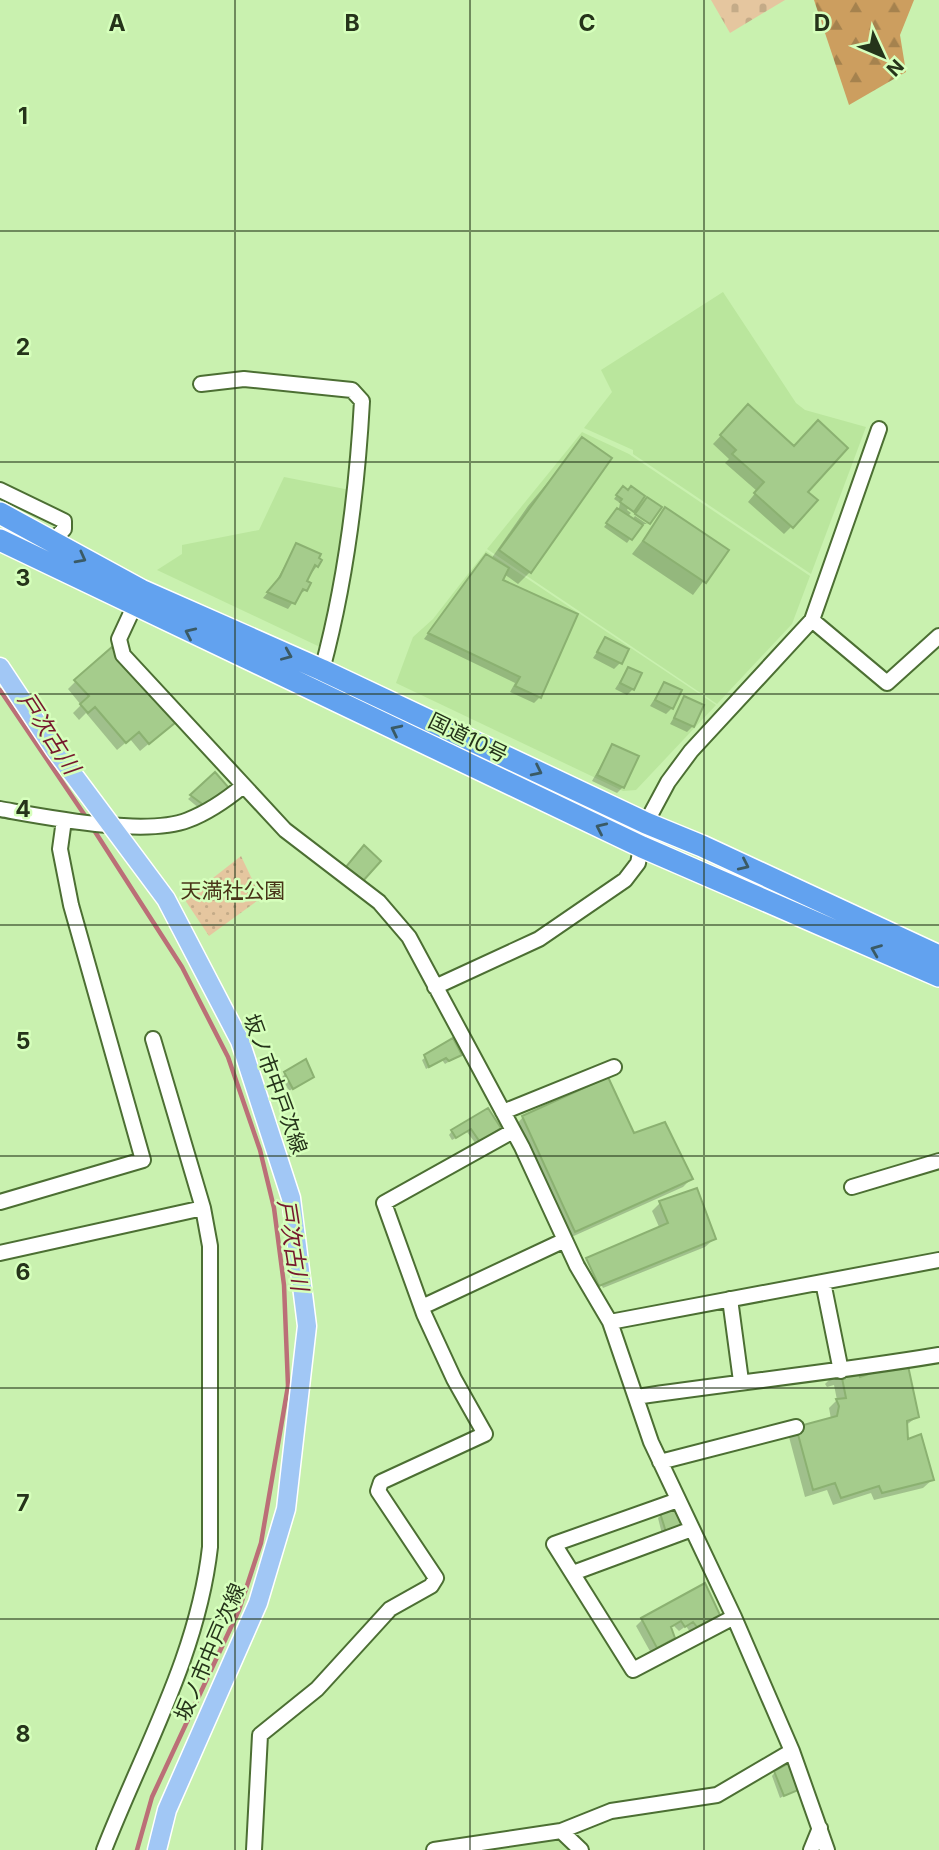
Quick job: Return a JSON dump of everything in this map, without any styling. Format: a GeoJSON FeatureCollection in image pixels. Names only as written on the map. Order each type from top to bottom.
{"type":"FeatureCollection","features":[{"type":"Feature","properties":{"kind":"highway","name":"国道10号"},"geometry":{"type":"LineString","coordinates":[[0,513],[53,541],[138,598],[642,847],[939,976]]}},
{"type":"Feature","properties":{"kind":"highway","name":"国道10号"},"geometry":{"type":"LineString","coordinates":[[0,540],[138,598],[322,670],[646,823],[702,846],[939,956]]}},
{"type":"Feature","properties":{"kind":"main road","name":"坂ノ市中戸次線"},"geometry":{"type":"LineString","coordinates":[[0,667],[104,824],[166,899],[240,1041],[291,1198],[307,1326],[286,1509],[258,1603],[167,1810],[157,1850]]}},
{"type":"Feature","properties":{"kind":"street"},"geometry":{"type":"LineString","coordinates":[[201,384],[244,379],[352,390],[362,401],[358,489],[339,607],[322,670]]}},
{"type":"Feature","properties":{"kind":"street"},"geometry":{"type":"LineString","coordinates":[[435,987],[539,939],[625,880],[638,863],[646,823],[655,802],[691,751],[812,620],[879,429]]}},
{"type":"Feature","properties":{"kind":"street"},"geometry":{"type":"LineString","coordinates":[[0,490],[64,521],[64,529],[53,541]]}},
{"type":"Feature","properties":{"kind":"street"},"geometry":{"type":"LineString","coordinates":[[138,598],[119,639],[122,655],[285,831],[379,902],[409,937],[513,1131],[565,1240],[610,1322],[660,1462],[734,1617],[792,1751],[827,1850]]}},
{"type":"Feature","properties":{"kind":"street"},"geometry":{"type":"LineString","coordinates":[[812,620],[887,683],[939,636]]}},
{"type":"Feature","properties":{"kind":"street"},"geometry":{"type":"LineString","coordinates":[[0,809],[67,821],[168,826],[187,821],[218,806],[243,786]]}},
{"type":"Feature","properties":{"kind":"street"},"geometry":{"type":"LineString","coordinates":[[0,1202],[143,1160],[71,905],[60,849],[67,821]]}},
{"type":"Feature","properties":{"kind":"street"},"geometry":{"type":"LineString","coordinates":[[104,1850],[160,1721],[188,1647],[205,1590],[210,1547],[211,1246],[203,1208],[153,1039]]}},
{"type":"Feature","properties":{"kind":"street"},"geometry":{"type":"LineString","coordinates":[[503,1112],[614,1067]]}},
{"type":"Feature","properties":{"kind":"street"},"geometry":{"type":"LineString","coordinates":[[254,1850],[260,1735],[317,1689],[390,1609],[431,1586],[436,1578],[377,1491],[381,1482],[485,1434],[454,1379],[422,1307],[384,1203],[513,1131]]}},
{"type":"Feature","properties":{"kind":"street"},"geometry":{"type":"LineString","coordinates":[[852,1186],[939,1161]]}},
{"type":"Feature","properties":{"kind":"street"},"geometry":{"type":"LineString","coordinates":[[0,1253],[203,1208]]}},
{"type":"Feature","properties":{"kind":"street"},"geometry":{"type":"LineString","coordinates":[[422,1307],[565,1240]]}},
{"type":"Feature","properties":{"kind":"street"},"geometry":{"type":"LineString","coordinates":[[610,1322],[939,1260]]}},
{"type":"Feature","properties":{"kind":"street"},"geometry":{"type":"LineString","coordinates":[[823,1282],[841,1371]]}},
{"type":"Feature","properties":{"kind":"street"},"geometry":{"type":"LineString","coordinates":[[730,1300],[741,1381]]}},
{"type":"Feature","properties":{"kind":"street"},"geometry":{"type":"LineString","coordinates":[[636,1397],[741,1381],[841,1371],[939,1355]]}},
{"type":"Feature","properties":{"kind":"street"},"geometry":{"type":"LineString","coordinates":[[660,1462],[796,1427]]}},
{"type":"Feature","properties":{"kind":"street"},"geometry":{"type":"LineString","coordinates":[[678,1500],[554,1544],[633,1670],[734,1617]]}},
{"type":"Feature","properties":{"kind":"street"},"geometry":{"type":"LineString","coordinates":[[573,1573],[692,1529]]}},
{"type":"Feature","properties":{"kind":"street"},"geometry":{"type":"LineString","coordinates":[[434,1850],[561,1831],[611,1811],[717,1795],[792,1751]]}},
{"type":"Feature","properties":{"kind":"street"},"geometry":{"type":"LineString","coordinates":[[811,1850],[820,1828]]}},
{"type":"Feature","properties":{"kind":"street"},"geometry":{"type":"LineString","coordinates":[[561,1831],[580,1850]]}},
{"type":"Feature","properties":{"kind":"shaded area"},"geometry":{"type":"Polygon","coordinates":[[[723,292],[796,403],[805,410],[866,427],[811,574],[633,454],[633,450],[584,428],[612,392],[601,370],[723,292]]]}},
{"type":"Feature","properties":{"kind":"shaded area"},"geometry":{"type":"Polygon","coordinates":[[[582,432],[629,454],[810,576],[792,624],[717,704],[487,549],[582,432]]]}},
{"type":"Feature","properties":{"kind":"shaded area"},"geometry":{"type":"Polygon","coordinates":[[[284,477],[350,490],[334,594],[320,647],[157,570],[182,554],[182,545],[259,530],[284,477]]]}},
{"type":"Feature","properties":{"kind":"shaded area"},"geometry":{"type":"Polygon","coordinates":[[[486,551],[716,705],[636,790],[623,791],[396,683],[413,637],[433,619],[486,551]]]}},
{"type":"Feature","properties":{"kind":"shaded area"},"geometry":{"type":"Polygon","coordinates":[[[549,1834],[573,1850],[464,1850],[549,1834]]]}},
{"type":"Feature","properties":{"kind":"green space"},"geometry":{"type":"Polygon","coordinates":[[[711,0],[785,0],[730,33],[711,0]]]}},
{"type":"Feature","properties":{"kind":"green space"},"geometry":{"type":"Polygon","coordinates":[[[814,0],[914,0],[900,35],[906,72],[849,105],[814,0]]]}},
{"type":"Feature","properties":{"kind":"green space","name":"天満社公園"},"geometry":{"type":"Polygon","coordinates":[[[241,856],[261,898],[209,936],[185,900],[241,856]]]}},
{"type":"Feature","properties":{"kind":"building"},"geometry":{"type":"Polygon","coordinates":[[[748,404],[794,446],[818,420],[848,448],[808,492],[818,500],[793,528],[754,493],[764,482],[732,454],[736,450],[720,435],[748,404]]]}},
{"type":"Feature","properties":{"kind":"building"},"geometry":{"type":"Polygon","coordinates":[[[582,437],[612,458],[531,573],[499,550],[582,437]]]}},
{"type":"Feature","properties":{"kind":"building"},"geometry":{"type":"Polygon","coordinates":[[[623,486],[628,490],[631,486],[645,496],[634,512],[620,502],[622,499],[616,495],[623,486]]]}},
{"type":"Feature","properties":{"kind":"building"},"geometry":{"type":"Polygon","coordinates":[[[647,497],[662,507],[650,524],[635,514],[647,497]]]}},
{"type":"Feature","properties":{"kind":"building"},"geometry":{"type":"Polygon","coordinates":[[[665,507],[729,550],[706,583],[643,541],[665,507]]]}},
{"type":"Feature","properties":{"kind":"building"},"geometry":{"type":"Polygon","coordinates":[[[617,508],[643,525],[632,540],[606,523],[617,508]]]}},
{"type":"Feature","properties":{"kind":"building"},"geometry":{"type":"Polygon","coordinates":[[[296,543],[321,554],[319,558],[322,560],[318,567],[315,565],[307,581],[311,583],[307,591],[303,589],[295,604],[267,592],[280,577],[296,543]]]}},
{"type":"Feature","properties":{"kind":"building"},"geometry":{"type":"Polygon","coordinates":[[[486,554],[509,568],[503,580],[578,614],[541,698],[515,686],[520,677],[428,633],[486,554]]]}},
{"type":"Feature","properties":{"kind":"building"},"geometry":{"type":"Polygon","coordinates":[[[605,637],[629,649],[622,664],[597,652],[605,637]]]}},
{"type":"Feature","properties":{"kind":"building"},"geometry":{"type":"Polygon","coordinates":[[[112,647],[176,722],[149,744],[139,732],[126,743],[95,707],[88,713],[80,704],[89,696],[74,680],[112,647]]]}},
{"type":"Feature","properties":{"kind":"building"},"geometry":{"type":"Polygon","coordinates":[[[628,667],[642,673],[634,690],[620,683],[628,667]]]}},
{"type":"Feature","properties":{"kind":"building"},"geometry":{"type":"Polygon","coordinates":[[[664,682],[682,690],[673,709],[655,700],[664,682]]]}},
{"type":"Feature","properties":{"kind":"building"},"geometry":{"type":"Polygon","coordinates":[[[684,696],[704,705],[694,727],[674,718],[684,696]]]}},
{"type":"Feature","properties":{"kind":"building"},"geometry":{"type":"Polygon","coordinates":[[[612,744],[639,756],[624,788],[597,775],[612,744]]]}},
{"type":"Feature","properties":{"kind":"building"},"geometry":{"type":"Polygon","coordinates":[[[215,772],[229,788],[205,806],[190,795],[215,772]]]}},
{"type":"Feature","properties":{"kind":"building"},"geometry":{"type":"Polygon","coordinates":[[[364,845],[381,861],[362,882],[345,868],[364,845]]]}},
{"type":"Feature","properties":{"kind":"building"},"geometry":{"type":"Polygon","coordinates":[[[453,1038],[462,1055],[449,1061],[446,1058],[429,1067],[424,1055],[453,1038]]]}},
{"type":"Feature","properties":{"kind":"building"},"geometry":{"type":"Polygon","coordinates":[[[306,1059],[314,1077],[293,1089],[284,1072],[306,1059]]]}},
{"type":"Feature","properties":{"kind":"building"},"geometry":{"type":"Polygon","coordinates":[[[608,1077],[634,1133],[665,1122],[693,1179],[575,1232],[522,1116],[608,1077]]]}},
{"type":"Feature","properties":{"kind":"building"},"geometry":{"type":"Polygon","coordinates":[[[488,1108],[501,1128],[480,1142],[471,1129],[456,1138],[451,1130],[488,1108]]]}},
{"type":"Feature","properties":{"kind":"building"},"geometry":{"type":"Polygon","coordinates":[[[697,1188],[716,1239],[599,1286],[586,1258],[668,1223],[659,1201],[697,1188]]]}},
{"type":"Feature","properties":{"kind":"building"},"geometry":{"type":"Polygon","coordinates":[[[907,1361],[919,1417],[907,1421],[908,1439],[921,1434],[934,1480],[882,1493],[879,1486],[841,1498],[835,1483],[813,1490],[796,1427],[837,1416],[839,1406],[836,1399],[846,1398],[842,1378],[836,1379],[832,1374],[858,1369],[860,1377],[907,1361]]]}},
{"type":"Feature","properties":{"kind":"building"},"geometry":{"type":"Polygon","coordinates":[[[677,1509],[684,1525],[666,1532],[660,1513],[677,1509]]]}},
{"type":"Feature","properties":{"kind":"building"},"geometry":{"type":"Polygon","coordinates":[[[705,1583],[720,1615],[697,1627],[693,1622],[685,1627],[681,1621],[671,1627],[675,1638],[657,1648],[641,1618],[705,1583]]]}},
{"type":"Feature","properties":{"kind":"building"},"geometry":{"type":"Polygon","coordinates":[[[793,1761],[803,1788],[784,1796],[774,1771],[793,1761]]]}},
{"type":"Feature","properties":{"kind":"waterway","name":"戸次古川"},"geometry":{"type":"LineString","coordinates":[[0,690],[88,820]]}},
{"type":"Feature","properties":{"kind":"waterway","name":"戸次古川"},"geometry":{"type":"LineString","coordinates":[[92,827],[182,967],[228,1057],[260,1150],[274,1208],[284,1285],[288,1386],[261,1543],[239,1610],[152,1797],[137,1850]]}}]}
